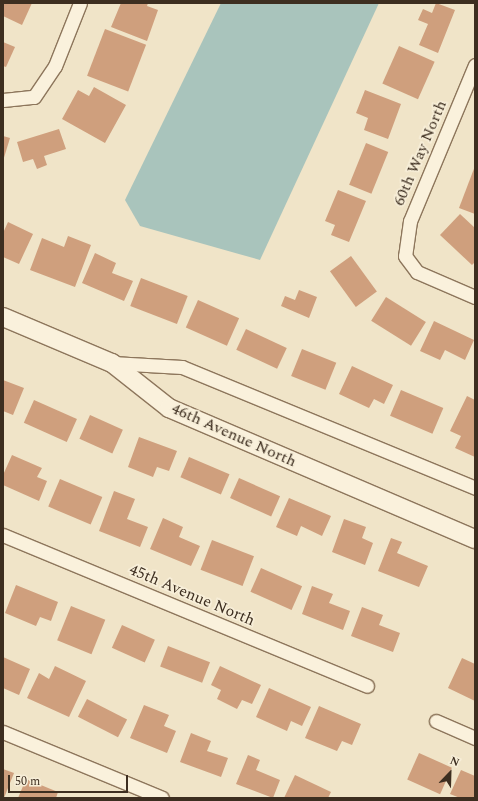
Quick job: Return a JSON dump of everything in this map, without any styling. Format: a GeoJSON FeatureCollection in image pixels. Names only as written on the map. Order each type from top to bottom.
{"type":"FeatureCollection","features":[{"type":"Feature","properties":{"kind":"street"},"geometry":{"type":"LineString","coordinates":[[3,100],[34,96],[55,66],[80,3]]}},
{"type":"Feature","properties":{"kind":"street","name":"60th Way North"},"geometry":{"type":"LineString","coordinates":[[475,65],[410,221],[405,256],[417,272],[475,297]]}},
{"type":"Feature","properties":{"kind":"street","name":"46th Avenue North"},"geometry":{"type":"LineString","coordinates":[[3,317],[112,363],[169,408],[475,539]]}},
{"type":"Feature","properties":{"kind":"street"},"geometry":{"type":"LineString","coordinates":[[112,363],[182,367],[475,488]]}},
{"type":"Feature","properties":{"kind":"street","name":"45th Avenue North"},"geometry":{"type":"LineString","coordinates":[[3,535],[367,686]]}},
{"type":"Feature","properties":{"kind":"street"},"geometry":{"type":"LineString","coordinates":[[436,721],[475,738]]}},
{"type":"Feature","properties":{"kind":"street"},"geometry":{"type":"LineString","coordinates":[[3,732],[162,798]]}},
{"type":"Feature","properties":{"kind":"water"},"geometry":{"type":"Polygon","coordinates":[[[221,3],[379,3],[260,260],[140,226],[125,200],[221,3]]]}},
{"type":"Feature","properties":{"kind":"building"},"geometry":{"type":"Polygon","coordinates":[[[3,3],[32,3],[22,25],[3,16],[3,3]]]}},
{"type":"Feature","properties":{"kind":"building"},"geometry":{"type":"Polygon","coordinates":[[[121,3],[148,3],[147,6],[158,10],[147,41],[111,27],[121,3]]]}},
{"type":"Feature","properties":{"kind":"building"},"geometry":{"type":"Polygon","coordinates":[[[436,3],[455,10],[438,53],[419,45],[428,24],[418,20],[423,9],[432,13],[436,3]]]}},
{"type":"Feature","properties":{"kind":"building"},"geometry":{"type":"Polygon","coordinates":[[[105,29],[146,45],[128,91],[87,76],[105,29]]]}},
{"type":"Feature","properties":{"kind":"building"},"geometry":{"type":"Polygon","coordinates":[[[3,42],[15,47],[6,67],[3,66],[3,42]]]}},
{"type":"Feature","properties":{"kind":"building"},"geometry":{"type":"Polygon","coordinates":[[[399,46],[435,62],[418,99],[382,83],[399,46]]]}},
{"type":"Feature","properties":{"kind":"building"},"geometry":{"type":"Polygon","coordinates":[[[94,87],[126,105],[105,143],[62,119],[78,90],[89,96],[94,87]]]}},
{"type":"Feature","properties":{"kind":"building"},"geometry":{"type":"Polygon","coordinates":[[[365,90],[401,104],[388,139],[364,130],[368,118],[356,113],[365,90]]]}},
{"type":"Feature","properties":{"kind":"building"},"geometry":{"type":"Polygon","coordinates":[[[59,129],[66,149],[44,156],[47,165],[37,169],[33,159],[23,162],[17,142],[59,129]]]}},
{"type":"Feature","properties":{"kind":"building"},"geometry":{"type":"Polygon","coordinates":[[[3,136],[10,138],[3,161],[3,136]]]}},
{"type":"Feature","properties":{"kind":"building"},"geometry":{"type":"Polygon","coordinates":[[[366,143],[388,152],[371,194],[349,185],[366,143]]]}},
{"type":"Feature","properties":{"kind":"building"},"geometry":{"type":"Polygon","coordinates":[[[475,166],[475,214],[459,208],[475,166]]]}},
{"type":"Feature","properties":{"kind":"building"},"geometry":{"type":"Polygon","coordinates":[[[338,190],[366,201],[349,242],[331,235],[335,225],[325,221],[338,190]]]}},
{"type":"Feature","properties":{"kind":"building"},"geometry":{"type":"Polygon","coordinates":[[[460,214],[475,228],[475,262],[472,265],[440,235],[460,214]]]}},
{"type":"Feature","properties":{"kind":"building"},"geometry":{"type":"Polygon","coordinates":[[[8,222],[33,234],[19,264],[3,257],[3,233],[8,222]]]}},
{"type":"Feature","properties":{"kind":"building"},"geometry":{"type":"Polygon","coordinates":[[[68,236],[91,245],[75,287],[30,270],[42,238],[64,247],[68,236]]]}},
{"type":"Feature","properties":{"kind":"building"},"geometry":{"type":"Polygon","coordinates":[[[95,253],[116,263],[112,273],[133,281],[124,301],[82,283],[95,253]]]}},
{"type":"Feature","properties":{"kind":"building"},"geometry":{"type":"Polygon","coordinates":[[[351,256],[377,292],[356,307],[330,271],[351,256]]]}},
{"type":"Feature","properties":{"kind":"building"},"geometry":{"type":"Polygon","coordinates":[[[141,278],[188,296],[177,324],[130,306],[141,278]]]}},
{"type":"Feature","properties":{"kind":"building"},"geometry":{"type":"Polygon","coordinates":[[[299,290],[317,297],[309,318],[281,306],[285,296],[295,300],[299,290]]]}},
{"type":"Feature","properties":{"kind":"building"},"geometry":{"type":"Polygon","coordinates":[[[386,297],[426,322],[411,346],[371,321],[386,297]]]}},
{"type":"Feature","properties":{"kind":"building"},"geometry":{"type":"Polygon","coordinates":[[[198,300],[239,318],[227,346],[186,327],[198,300]]]}},
{"type":"Feature","properties":{"kind":"building"},"geometry":{"type":"Polygon","coordinates":[[[434,321],[474,340],[465,360],[445,350],[440,360],[420,351],[434,321]]]}},
{"type":"Feature","properties":{"kind":"building"},"geometry":{"type":"Polygon","coordinates":[[[246,329],[287,348],[277,369],[236,350],[246,329]]]}},
{"type":"Feature","properties":{"kind":"building"},"geometry":{"type":"Polygon","coordinates":[[[302,349],[336,363],[325,390],[291,376],[302,349]]]}},
{"type":"Feature","properties":{"kind":"building"},"geometry":{"type":"Polygon","coordinates":[[[352,366],[393,385],[384,404],[374,399],[369,408],[339,394],[352,366]]]}},
{"type":"Feature","properties":{"kind":"building"},"geometry":{"type":"Polygon","coordinates":[[[3,380],[24,388],[13,415],[3,411],[3,380]]]}},
{"type":"Feature","properties":{"kind":"building"},"geometry":{"type":"Polygon","coordinates":[[[401,390],[443,408],[432,434],[390,416],[401,390]]]}},
{"type":"Feature","properties":{"kind":"building"},"geometry":{"type":"Polygon","coordinates":[[[467,396],[475,400],[475,457],[455,448],[461,436],[450,431],[467,396]]]}},
{"type":"Feature","properties":{"kind":"building"},"geometry":{"type":"Polygon","coordinates":[[[34,400],[77,419],[67,442],[24,423],[34,400]]]}},
{"type":"Feature","properties":{"kind":"building"},"geometry":{"type":"Polygon","coordinates":[[[90,415],[123,430],[112,453],[79,439],[90,415]]]}},
{"type":"Feature","properties":{"kind":"building"},"geometry":{"type":"Polygon","coordinates":[[[139,437],[177,451],[169,471],[157,467],[153,477],[128,467],[139,437]]]}},
{"type":"Feature","properties":{"kind":"building"},"geometry":{"type":"Polygon","coordinates":[[[12,455],[42,468],[37,477],[47,481],[39,501],[3,485],[3,475],[12,455]]]}},
{"type":"Feature","properties":{"kind":"building"},"geometry":{"type":"Polygon","coordinates":[[[189,457],[230,474],[221,494],[180,477],[189,457]]]}},
{"type":"Feature","properties":{"kind":"building"},"geometry":{"type":"Polygon","coordinates":[[[239,478],[280,496],[271,516],[230,498],[239,478]]]}},
{"type":"Feature","properties":{"kind":"building"},"geometry":{"type":"Polygon","coordinates":[[[60,479],[102,497],[91,525],[48,507],[60,479]]]}},
{"type":"Feature","properties":{"kind":"building"},"geometry":{"type":"Polygon","coordinates":[[[114,491],[135,499],[127,519],[148,527],[140,547],[99,531],[114,491]]]}},
{"type":"Feature","properties":{"kind":"building"},"geometry":{"type":"Polygon","coordinates":[[[289,498],[331,516],[322,536],[301,526],[297,536],[276,527],[289,498]]]}},
{"type":"Feature","properties":{"kind":"building"},"geometry":{"type":"Polygon","coordinates":[[[163,518],[183,527],[179,537],[200,546],[191,566],[150,549],[163,518]]]}},
{"type":"Feature","properties":{"kind":"building"},"geometry":{"type":"Polygon","coordinates":[[[344,519],[366,527],[362,538],[373,543],[365,565],[332,552],[344,519]]]}},
{"type":"Feature","properties":{"kind":"building"},"geometry":{"type":"Polygon","coordinates":[[[391,538],[402,542],[397,553],[428,566],[419,587],[378,571],[391,538]]]}},
{"type":"Feature","properties":{"kind":"building"},"geometry":{"type":"Polygon","coordinates":[[[212,540],[254,556],[243,586],[201,570],[212,540]]]}},
{"type":"Feature","properties":{"kind":"building"},"geometry":{"type":"Polygon","coordinates":[[[261,568],[302,586],[292,610],[250,592],[261,568]]]}},
{"type":"Feature","properties":{"kind":"building"},"geometry":{"type":"Polygon","coordinates":[[[16,585],[58,602],[51,621],[40,617],[36,626],[5,613],[16,585]]]}},
{"type":"Feature","properties":{"kind":"building"},"geometry":{"type":"Polygon","coordinates":[[[312,586],[333,594],[329,603],[350,611],[343,630],[302,614],[312,586]]]}},
{"type":"Feature","properties":{"kind":"building"},"geometry":{"type":"Polygon","coordinates":[[[71,606],[105,620],[91,654],[57,640],[71,606]]]}},
{"type":"Feature","properties":{"kind":"building"},"geometry":{"type":"Polygon","coordinates":[[[362,607],[383,615],[379,625],[400,633],[393,652],[351,636],[362,607]]]}},
{"type":"Feature","properties":{"kind":"building"},"geometry":{"type":"Polygon","coordinates":[[[122,625],[155,640],[145,662],[112,648],[122,625]]]}},
{"type":"Feature","properties":{"kind":"building"},"geometry":{"type":"Polygon","coordinates":[[[168,646],[210,662],[202,683],[160,667],[168,646]]]}},
{"type":"Feature","properties":{"kind":"building"},"geometry":{"type":"Polygon","coordinates":[[[3,657],[30,669],[19,695],[3,688],[3,657]]]}},
{"type":"Feature","properties":{"kind":"building"},"geometry":{"type":"Polygon","coordinates":[[[462,658],[475,664],[475,701],[448,688],[462,658]]]}},
{"type":"Feature","properties":{"kind":"building"},"geometry":{"type":"Polygon","coordinates":[[[55,666],[86,681],[69,717],[27,698],[39,673],[49,679],[55,666]]]}},
{"type":"Feature","properties":{"kind":"building"},"geometry":{"type":"Polygon","coordinates":[[[220,666],[261,685],[252,704],[242,700],[237,709],[217,699],[221,690],[211,685],[220,666]]]}},
{"type":"Feature","properties":{"kind":"building"},"geometry":{"type":"Polygon","coordinates":[[[269,688],[311,707],[302,726],[291,721],[287,731],[256,717],[269,688]]]}},
{"type":"Feature","properties":{"kind":"building"},"geometry":{"type":"Polygon","coordinates":[[[87,699],[127,719],[118,737],[78,717],[87,699]]]}},
{"type":"Feature","properties":{"kind":"building"},"geometry":{"type":"Polygon","coordinates":[[[144,705],[169,715],[164,726],[176,731],[167,753],[130,738],[144,705]]]}},
{"type":"Feature","properties":{"kind":"building"},"geometry":{"type":"Polygon","coordinates":[[[319,706],[361,724],[352,745],[342,741],[337,751],[305,738],[319,706]]]}},
{"type":"Feature","properties":{"kind":"building"},"geometry":{"type":"Polygon","coordinates":[[[191,733],[211,741],[207,751],[228,758],[221,777],[180,762],[191,733]]]}},
{"type":"Feature","properties":{"kind":"building"},"geometry":{"type":"Polygon","coordinates":[[[419,753],[452,768],[440,794],[407,779],[419,753]]]}},
{"type":"Feature","properties":{"kind":"building"},"geometry":{"type":"Polygon","coordinates":[[[248,755],[260,760],[256,770],[280,780],[273,798],[236,784],[248,755]]]}},
{"type":"Feature","properties":{"kind":"building"},"geometry":{"type":"Polygon","coordinates":[[[3,769],[14,773],[4,798],[3,798],[3,769]]]}},
{"type":"Feature","properties":{"kind":"building"},"geometry":{"type":"Polygon","coordinates":[[[461,770],[475,776],[475,798],[460,798],[450,794],[461,770]]]}},
{"type":"Feature","properties":{"kind":"building"},"geometry":{"type":"Polygon","coordinates":[[[295,775],[331,792],[328,798],[284,798],[295,775]]]}},
{"type":"Feature","properties":{"kind":"building"},"geometry":{"type":"Polygon","coordinates":[[[26,779],[58,792],[56,798],[18,798],[26,779]]]}}]}
